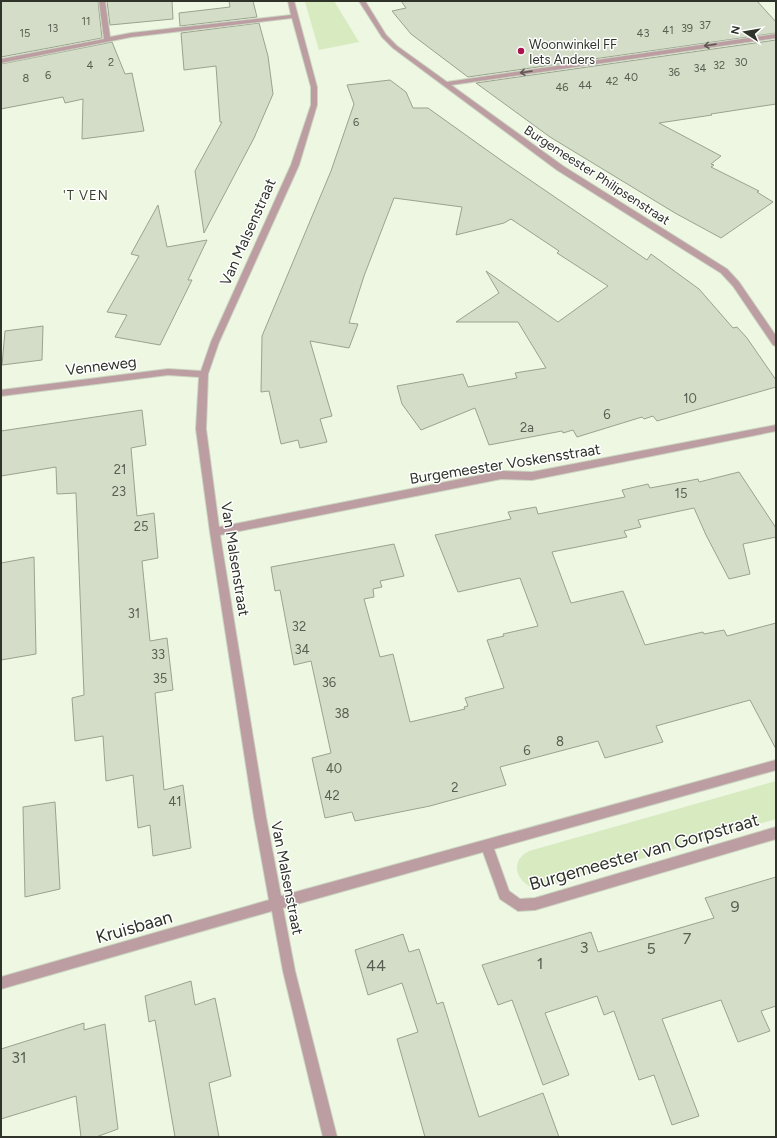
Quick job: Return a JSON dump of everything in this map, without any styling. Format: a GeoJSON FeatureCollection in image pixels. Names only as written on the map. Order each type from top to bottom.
{"type":"FeatureCollection","features":[{"type":"Feature","properties":{"kind":"street"},"geometry":{"type":"LineString","coordinates":[[102,1],[107,40]]}},
{"type":"Feature","properties":{"kind":"street","name":"Van Malsenstraat"},"geometry":{"type":"LineString","coordinates":[[291,1],[316,95],[314,105],[295,165],[215,342],[204,374],[201,429],[215,532],[260,817],[289,971],[330,1137]]}},
{"type":"Feature","properties":{"kind":"street","name":"Burgemeester Philipsenstraat"},"geometry":{"type":"LineString","coordinates":[[362,1],[384,36],[395,47],[560,168],[724,271],[736,284],[776,343]]}},
{"type":"Feature","properties":{"kind":"street"},"geometry":{"type":"LineString","coordinates":[[1,61],[131,35],[295,16]]}},
{"type":"Feature","properties":{"kind":"street"},"geometry":{"type":"LineString","coordinates":[[445,84],[776,36]]}},
{"type":"Feature","properties":{"kind":"street","name":"Venneweg"},"geometry":{"type":"LineString","coordinates":[[1,393],[168,372],[204,374]]}},
{"type":"Feature","properties":{"kind":"street","name":"Burgemeester Voskensstraat"},"geometry":{"type":"LineString","coordinates":[[215,532],[501,475],[532,476],[776,428]]}},
{"type":"Feature","properties":{"kind":"street"},"geometry":{"type":"LineString","coordinates":[[276,904],[776,765]]}},
{"type":"Feature","properties":{"kind":"street","name":"Burgemeester van Gorpstraat"},"geometry":{"type":"LineString","coordinates":[[487,846],[504,895],[518,905],[535,904],[776,834]]}},
{"type":"Feature","properties":{"kind":"street","name":"Kruisbaan"},"geometry":{"type":"LineString","coordinates":[[1,983],[276,904]]}},
{"type":"Feature","properties":{"kind":"green space"},"geometry":{"type":"Polygon","coordinates":[[[334,1],[359,42],[319,50],[305,2],[334,1]]]}},
{"type":"Feature","properties":{"kind":"green space"},"geometry":{"type":"Polygon","coordinates":[[[776,781],[776,819],[539,889],[525,883],[518,873],[518,861],[529,851],[776,781]]]}},
{"type":"Feature","properties":{"kind":"building"},"geometry":{"type":"Polygon","coordinates":[[[1,1],[98,1],[102,38],[1,57],[1,1]]]}},
{"type":"Feature","properties":{"kind":"building"},"geometry":{"type":"Polygon","coordinates":[[[107,1],[172,1],[173,19],[110,25],[107,1]]]}},
{"type":"Feature","properties":{"kind":"building"},"geometry":{"type":"Polygon","coordinates":[[[229,1],[253,1],[257,17],[180,26],[179,13],[230,7],[229,1]]]}},
{"type":"Feature","properties":{"kind":"building"},"geometry":{"type":"Polygon","coordinates":[[[401,1],[757,1],[776,22],[776,33],[468,77],[411,34],[392,11],[406,8],[401,1]]]}},
{"type":"Feature","properties":{"kind":"building"},"geometry":{"type":"Polygon","coordinates":[[[259,23],[268,56],[273,94],[254,138],[204,233],[195,171],[222,122],[220,122],[216,66],[184,70],[181,33],[259,23]]]}},
{"type":"Feature","properties":{"kind":"building"},"geometry":{"type":"Polygon","coordinates":[[[776,40],[776,104],[659,123],[721,156],[711,164],[714,165],[711,167],[759,191],[757,192],[773,202],[721,238],[675,213],[550,137],[476,83],[776,40]]]}},
{"type":"Feature","properties":{"kind":"building"},"geometry":{"type":"Polygon","coordinates":[[[112,42],[125,74],[132,73],[144,131],[82,139],[83,99],[65,103],[63,97],[1,109],[1,64],[112,42]]]}},
{"type":"Feature","properties":{"kind":"building"},"geometry":{"type":"Polygon","coordinates":[[[390,80],[406,92],[413,108],[428,108],[505,163],[647,260],[651,254],[699,289],[733,328],[737,327],[747,338],[776,380],[776,387],[657,421],[653,416],[644,419],[642,417],[577,437],[573,430],[563,433],[562,431],[489,445],[475,408],[421,430],[402,404],[397,386],[463,374],[468,387],[517,378],[515,373],[546,368],[518,322],[456,322],[499,293],[486,271],[558,322],[608,286],[557,253],[559,251],[511,219],[504,223],[456,235],[462,207],[394,198],[364,276],[349,323],[358,324],[349,348],[310,341],[332,416],[320,419],[327,442],[300,448],[298,440],[281,444],[269,391],[261,392],[262,336],[331,171],[354,104],[347,85],[390,80]]]}},
{"type":"Feature","properties":{"kind":"building"},"geometry":{"type":"Polygon","coordinates":[[[158,205],[167,247],[207,240],[188,280],[192,280],[160,345],[115,337],[127,315],[107,312],[139,256],[131,254],[158,205]]]}},
{"type":"Feature","properties":{"kind":"building"},"geometry":{"type":"Polygon","coordinates":[[[43,326],[42,360],[2,365],[5,331],[43,326]]]}},
{"type":"Feature","properties":{"kind":"building"},"geometry":{"type":"Polygon","coordinates":[[[142,410],[146,445],[131,448],[137,516],[154,513],[158,558],[142,561],[150,641],[167,638],[173,690],[155,693],[164,790],[183,785],[191,848],[153,856],[150,825],[138,828],[133,775],[106,781],[103,736],[75,741],[72,698],[84,695],[76,493],[57,494],[56,467],[1,476],[1,431],[142,410]]]}},
{"type":"Feature","properties":{"kind":"building"},"geometry":{"type":"Polygon","coordinates":[[[739,472],[776,528],[776,537],[743,544],[750,574],[729,579],[694,508],[638,520],[641,527],[624,531],[627,537],[552,552],[571,603],[623,591],[645,645],[703,632],[704,634],[724,630],[727,636],[776,623],[776,749],[750,700],[656,726],[663,742],[605,758],[598,741],[500,767],[506,785],[430,806],[355,821],[352,812],[325,818],[312,758],[331,753],[311,661],[294,665],[280,590],[275,591],[271,567],[394,544],[404,576],[380,581],[382,587],[373,589],[374,597],[364,599],[380,657],[393,654],[410,722],[465,709],[464,707],[468,706],[465,698],[504,688],[487,640],[504,636],[503,634],[538,626],[520,578],[458,592],[435,535],[511,519],[508,512],[536,507],[538,514],[625,497],[622,490],[648,484],[650,488],[698,479],[699,482],[739,472]]]}},
{"type":"Feature","properties":{"kind":"building"},"geometry":{"type":"Polygon","coordinates":[[[34,557],[36,654],[1,660],[1,563],[34,557]]]}},
{"type":"Feature","properties":{"kind":"building"},"geometry":{"type":"Polygon","coordinates":[[[55,802],[60,889],[25,897],[23,807],[55,802]]]}},
{"type":"Feature","properties":{"kind":"building"},"geometry":{"type":"Polygon","coordinates":[[[776,877],[776,1006],[761,1011],[770,1031],[738,1042],[721,1000],[662,1019],[699,1116],[672,1125],[654,1075],[639,1080],[614,1011],[604,1015],[597,996],[545,1013],[569,1075],[543,1085],[512,1000],[498,1005],[482,965],[591,932],[598,952],[714,918],[705,898],[776,877]]]}},
{"type":"Feature","properties":{"kind":"building"},"geometry":{"type":"Polygon","coordinates":[[[403,934],[409,952],[419,949],[437,1004],[443,1002],[479,1117],[543,1093],[559,1137],[425,1137],[397,1039],[418,1032],[402,983],[368,995],[355,950],[403,934]]]}},
{"type":"Feature","properties":{"kind":"building"},"geometry":{"type":"Polygon","coordinates":[[[191,981],[195,1005],[215,998],[231,1076],[209,1083],[219,1137],[175,1137],[155,1020],[149,1022],[145,996],[191,981]]]}},
{"type":"Feature","properties":{"kind":"building"},"geometry":{"type":"Polygon","coordinates":[[[84,1023],[84,1030],[105,1024],[118,1129],[96,1137],[81,1137],[76,1096],[1,1119],[1,1049],[84,1023]]]}},
{"type":"Feature","properties":{"kind":"place","name":"Woonwinkel FF Iets Anders"},"geometry":{"type":"Point","coordinates":[521,51]}},
{"type":"Feature","properties":{"kind":"district","name":"'T VEN"},"geometry":{"type":"Point","coordinates":[86,195]}}]}
